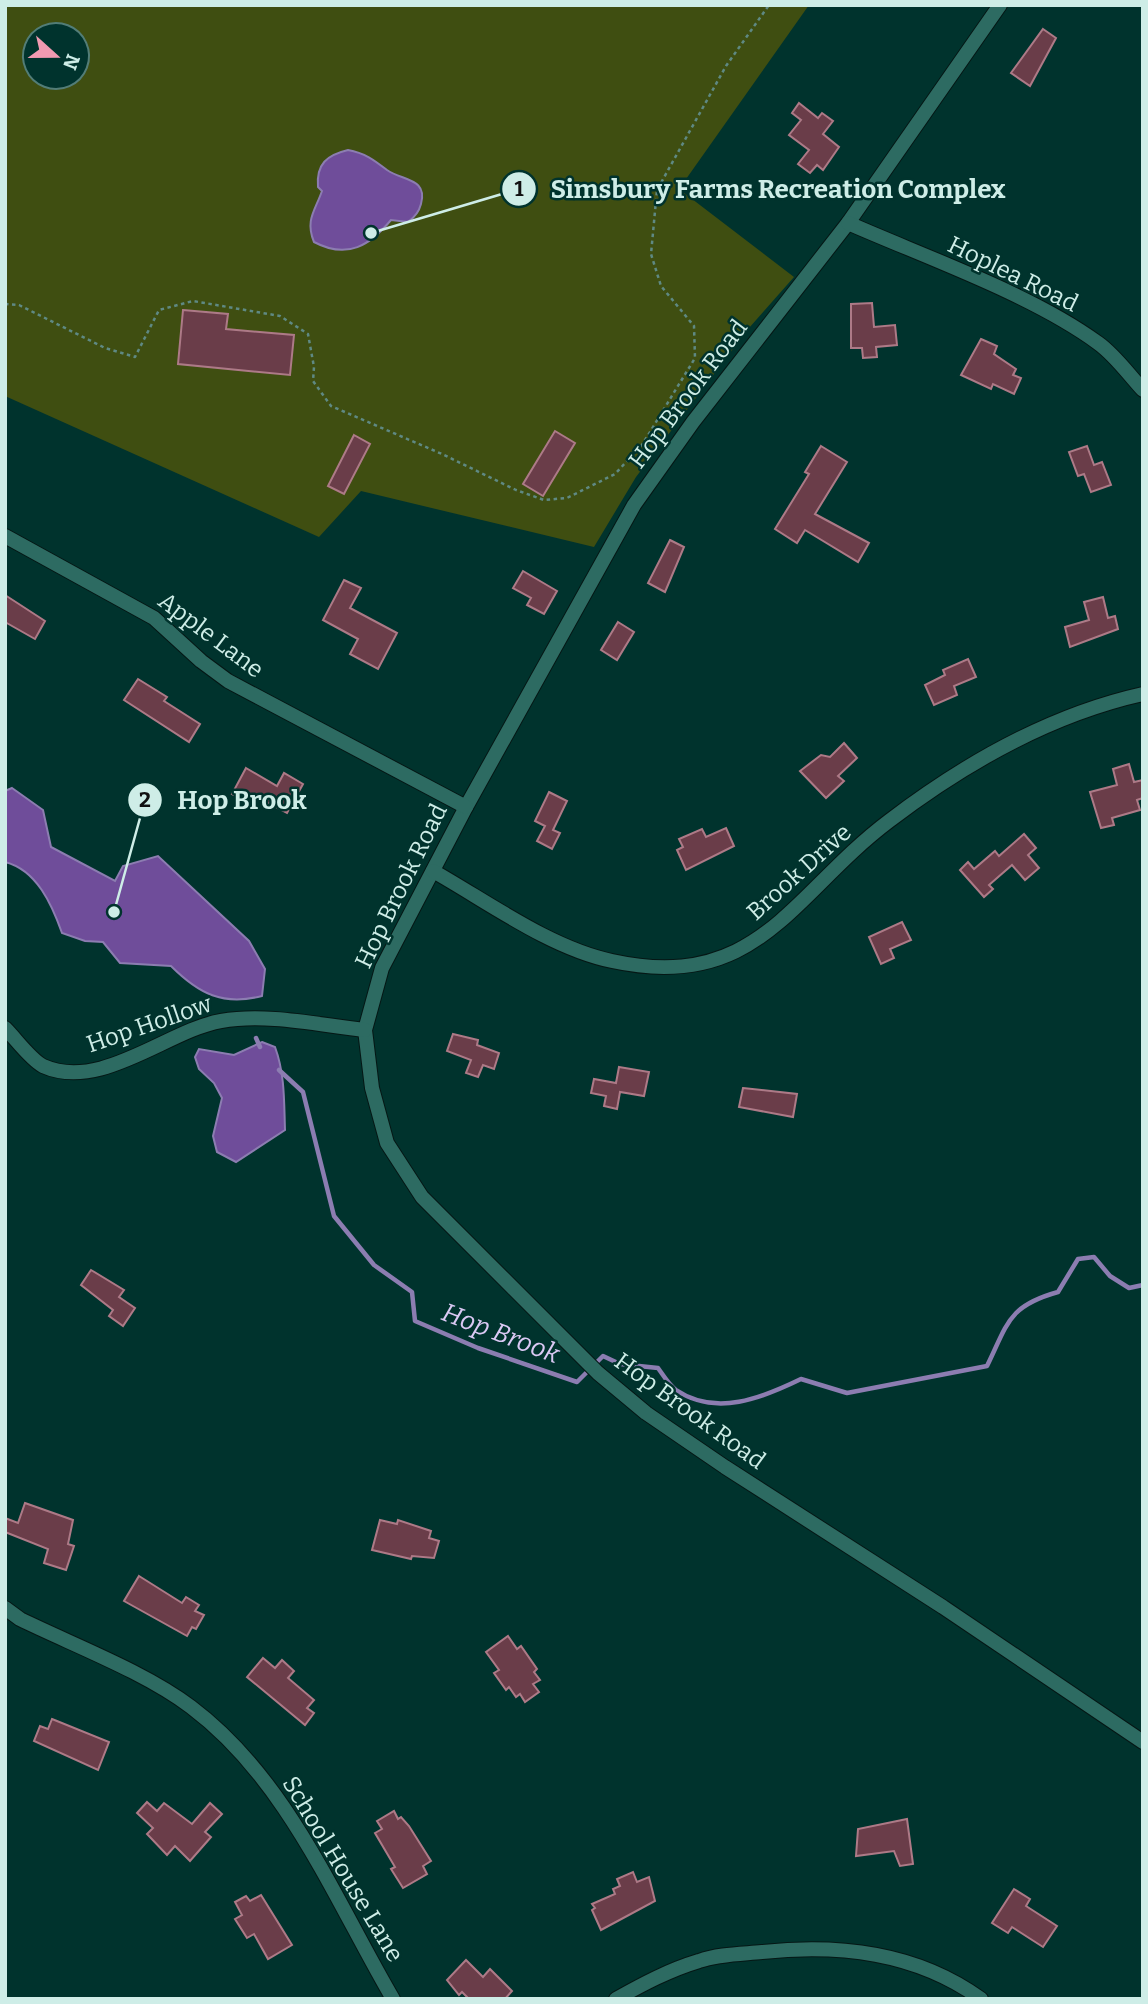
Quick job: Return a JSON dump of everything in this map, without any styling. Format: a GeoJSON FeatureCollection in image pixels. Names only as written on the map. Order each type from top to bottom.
{"type":"FeatureCollection","features":[{"type":"Feature","properties":{"kind":"street","name":"Hop Brook Road"},"geometry":{"type":"LineString","coordinates":[[1000,5],[848,223],[693,422],[635,505],[466,807],[382,968],[365,1030],[372,1088],[387,1143],[422,1197],[592,1368],[680,1436],[943,1607],[1143,1742]]}},
{"type":"Feature","properties":{"kind":"street","name":"Hoplea Road"},"geometry":{"type":"LineString","coordinates":[[848,223],[1003,291],[1066,323],[1100,344],[1143,390]]}},
{"type":"Feature","properties":{"kind":"street","name":"Apple Lane"},"geometry":{"type":"LineString","coordinates":[[5,536],[154,618],[201,661],[228,681],[466,807]]}},
{"type":"Feature","properties":{"kind":"street","name":"Brook Drive"},"geometry":{"type":"LineString","coordinates":[[433,871],[572,950],[612,962],[647,966],[691,965],[724,958],[776,928],[886,823],[965,766],[1046,725],[1143,694]]}},
{"type":"Feature","properties":{"kind":"street","name":"Hop Hollow"},"geometry":{"type":"LineString","coordinates":[[5,1028],[41,1065],[74,1070],[115,1064],[220,1021],[271,1020],[365,1030]]}},
{"type":"Feature","properties":{"kind":"street","name":"School House Lane"},"geometry":{"type":"LineString","coordinates":[[5,1608],[20,1619],[159,1687],[190,1706],[239,1749],[287,1813],[393,1999]]}},
{"type":"Feature","properties":{"kind":"street"},"geometry":{"type":"LineString","coordinates":[[617,1999],[656,1977],[700,1960],[808,1947],[842,1949],[919,1965],[960,1984],[981,1999]]}},
{"type":"Feature","properties":{"kind":"path"},"geometry":{"type":"LineString","coordinates":[[5,304],[19,305],[105,348],[135,357],[159,310],[193,301],[280,316],[308,334],[314,367],[313,381],[331,407],[442,454],[516,490],[544,500],[567,498],[615,474],[642,445],[695,358],[694,326],[661,286],[651,254],[657,190],[726,66],[769,5]]}},
{"type":"Feature","properties":{"kind":"green space"},"geometry":{"type":"Polygon","coordinates":[[[5,5],[809,5],[679,189],[794,277],[749,328],[636,477],[594,547],[361,491],[319,537],[5,396],[5,5]]]}},
{"type":"Feature","properties":{"kind":"shaded area"},"geometry":{"type":"Polygon","coordinates":[[[348,150],[364,155],[393,174],[413,181],[421,189],[422,196],[418,212],[408,222],[391,220],[366,243],[348,250],[337,250],[314,242],[310,228],[322,191],[318,187],[321,167],[329,158],[348,150]]]}},
{"type":"Feature","properties":{"kind":"shaded area"},"geometry":{"type":"Polygon","coordinates":[[[12,788],[43,810],[51,847],[115,881],[123,866],[158,856],[249,941],[265,969],[262,996],[235,999],[212,995],[192,984],[171,966],[120,963],[103,942],[85,941],[62,933],[42,890],[26,873],[5,862],[5,791],[12,788]]]}},
{"type":"Feature","properties":{"kind":"shaded area"},"geometry":{"type":"Polygon","coordinates":[[[262,1042],[275,1047],[281,1067],[285,1130],[236,1162],[217,1152],[213,1136],[222,1098],[214,1083],[199,1069],[195,1057],[199,1049],[234,1055],[262,1042]]]}},
{"type":"Feature","properties":{"kind":"building"},"geometry":{"type":"Polygon","coordinates":[[[1043,29],[1056,38],[1030,86],[1011,73],[1043,29]]]}},
{"type":"Feature","properties":{"kind":"building"},"geometry":{"type":"Polygon","coordinates":[[[799,103],[818,118],[822,113],[833,121],[823,134],[839,147],[823,170],[817,165],[810,173],[798,164],[809,150],[789,135],[801,120],[792,113],[799,103]]]}},
{"type":"Feature","properties":{"kind":"building"},"geometry":{"type":"Polygon","coordinates":[[[872,303],[874,327],[895,325],[897,345],[876,347],[877,357],[863,358],[862,348],[851,348],[851,304],[872,303]]]}},
{"type":"Feature","properties":{"kind":"building"},"geometry":{"type":"Polygon","coordinates":[[[183,310],[228,314],[226,329],[294,335],[290,375],[178,364],[183,310]]]}},
{"type":"Feature","properties":{"kind":"building"},"geometry":{"type":"Polygon","coordinates":[[[981,339],[997,346],[994,354],[1016,369],[1013,375],[1021,378],[1014,394],[993,384],[991,389],[961,375],[981,339]]]}},
{"type":"Feature","properties":{"kind":"building"},"geometry":{"type":"Polygon","coordinates":[[[555,431],[575,443],[543,496],[523,484],[555,431]]]}},
{"type":"Feature","properties":{"kind":"building"},"geometry":{"type":"Polygon","coordinates":[[[354,435],[370,444],[344,494],[328,486],[354,435]]]}},
{"type":"Feature","properties":{"kind":"building"},"geometry":{"type":"Polygon","coordinates":[[[821,446],[847,462],[815,514],[869,543],[858,562],[805,530],[797,543],[775,529],[809,474],[805,472],[821,446]]]}},
{"type":"Feature","properties":{"kind":"building"},"geometry":{"type":"Polygon","coordinates":[[[1087,446],[1094,465],[1102,462],[1111,485],[1091,492],[1084,474],[1078,476],[1069,452],[1087,446]]]}},
{"type":"Feature","properties":{"kind":"building"},"geometry":{"type":"Polygon","coordinates":[[[670,540],[684,547],[665,592],[648,583],[670,540]]]}},
{"type":"Feature","properties":{"kind":"building"},"geometry":{"type":"Polygon","coordinates":[[[523,571],[557,591],[544,614],[527,605],[531,598],[513,588],[523,571]]]}},
{"type":"Feature","properties":{"kind":"building"},"geometry":{"type":"Polygon","coordinates":[[[344,580],[361,588],[350,608],[397,633],[378,669],[350,654],[358,639],[323,620],[344,580]]]}},
{"type":"Feature","properties":{"kind":"building"},"geometry":{"type":"Polygon","coordinates":[[[5,595],[45,621],[35,639],[5,622],[5,595]]]}},
{"type":"Feature","properties":{"kind":"building"},"geometry":{"type":"Polygon","coordinates":[[[1103,597],[1108,618],[1115,616],[1118,629],[1070,647],[1065,627],[1089,620],[1084,602],[1103,597]]]}},
{"type":"Feature","properties":{"kind":"building"},"geometry":{"type":"Polygon","coordinates":[[[618,622],[634,632],[617,660],[601,650],[618,622]]]}},
{"type":"Feature","properties":{"kind":"building"},"geometry":{"type":"Polygon","coordinates":[[[968,659],[976,677],[954,686],[957,695],[934,705],[925,685],[945,675],[943,670],[968,659]]]}},
{"type":"Feature","properties":{"kind":"building"},"geometry":{"type":"Polygon","coordinates":[[[138,679],[167,697],[164,701],[200,724],[189,742],[124,700],[138,679]]]}},
{"type":"Feature","properties":{"kind":"building"},"geometry":{"type":"Polygon","coordinates":[[[844,743],[857,758],[838,776],[844,781],[826,798],[800,771],[821,755],[830,757],[844,743]]]}},
{"type":"Feature","properties":{"kind":"building"},"geometry":{"type":"Polygon","coordinates":[[[1129,764],[1134,782],[1143,780],[1143,798],[1137,800],[1140,810],[1112,818],[1114,825],[1101,828],[1090,792],[1117,785],[1113,769],[1129,764]]]}},
{"type":"Feature","properties":{"kind":"building"},"geometry":{"type":"Polygon","coordinates":[[[246,768],[277,786],[284,773],[303,784],[287,813],[251,794],[247,802],[232,794],[246,768]]]}},
{"type":"Feature","properties":{"kind":"building"},"geometry":{"type":"Polygon","coordinates":[[[549,792],[567,801],[553,830],[560,833],[552,849],[537,841],[545,826],[535,821],[549,792]]]}},
{"type":"Feature","properties":{"kind":"building"},"geometry":{"type":"Polygon","coordinates":[[[726,828],[734,846],[686,870],[677,850],[683,847],[679,839],[702,829],[706,837],[726,828]]]}},
{"type":"Feature","properties":{"kind":"building"},"geometry":{"type":"Polygon","coordinates":[[[1024,834],[1036,848],[1028,855],[1039,868],[1025,880],[1012,865],[989,885],[993,889],[984,897],[960,870],[968,862],[974,869],[995,851],[999,856],[1024,834]]]}},
{"type":"Feature","properties":{"kind":"building"},"geometry":{"type":"Polygon","coordinates":[[[902,922],[911,940],[890,949],[894,958],[881,964],[869,937],[902,922]]]}},
{"type":"Feature","properties":{"kind":"building"},"geometry":{"type":"Polygon","coordinates":[[[453,1034],[478,1040],[477,1045],[499,1053],[494,1069],[483,1065],[478,1077],[466,1073],[471,1060],[447,1051],[453,1034]]]}},
{"type":"Feature","properties":{"kind":"building"},"geometry":{"type":"Polygon","coordinates":[[[619,1067],[649,1072],[644,1096],[620,1092],[617,1109],[604,1106],[606,1096],[591,1093],[594,1079],[616,1083],[619,1067]]]}},
{"type":"Feature","properties":{"kind":"building"},"geometry":{"type":"Polygon","coordinates":[[[743,1088],[797,1094],[793,1117],[739,1107],[743,1088]]]}},
{"type":"Feature","properties":{"kind":"building"},"geometry":{"type":"Polygon","coordinates":[[[91,1270],[124,1290],[119,1297],[135,1308],[123,1326],[109,1316],[113,1310],[81,1285],[91,1270]]]}},
{"type":"Feature","properties":{"kind":"building"},"geometry":{"type":"Polygon","coordinates":[[[25,1503],[73,1520],[68,1544],[74,1546],[66,1570],[44,1563],[48,1549],[5,1532],[5,1518],[18,1523],[25,1503]]]}},
{"type":"Feature","properties":{"kind":"building"},"geometry":{"type":"Polygon","coordinates":[[[380,1520],[397,1524],[398,1520],[431,1531],[429,1538],[439,1541],[434,1558],[412,1556],[411,1559],[372,1550],[380,1520]]]}},
{"type":"Feature","properties":{"kind":"building"},"geometry":{"type":"Polygon","coordinates":[[[139,1576],[182,1603],[186,1597],[199,1605],[195,1611],[204,1615],[196,1629],[192,1627],[187,1636],[124,1601],[139,1576]]]}},
{"type":"Feature","properties":{"kind":"building"},"geometry":{"type":"Polygon","coordinates":[[[508,1636],[517,1649],[521,1646],[537,1669],[534,1672],[540,1680],[533,1684],[539,1692],[525,1702],[520,1694],[516,1697],[509,1687],[506,1690],[494,1673],[499,1670],[486,1652],[508,1636]]]}},
{"type":"Feature","properties":{"kind":"building"},"geometry":{"type":"Polygon","coordinates":[[[263,1658],[275,1668],[282,1660],[294,1671],[288,1678],[314,1700],[307,1708],[314,1713],[305,1725],[247,1677],[263,1658]]]}},
{"type":"Feature","properties":{"kind":"building"},"geometry":{"type":"Polygon","coordinates":[[[52,1719],[109,1742],[98,1770],[34,1741],[40,1726],[48,1729],[52,1719]]]}},
{"type":"Feature","properties":{"kind":"building"},"geometry":{"type":"Polygon","coordinates":[[[147,1802],[157,1811],[164,1803],[192,1824],[210,1803],[222,1814],[205,1832],[211,1837],[190,1861],[175,1846],[167,1855],[147,1834],[153,1828],[137,1813],[147,1802]]]}},
{"type":"Feature","properties":{"kind":"building"},"geometry":{"type":"Polygon","coordinates":[[[394,1811],[398,1819],[401,1817],[409,1826],[431,1861],[423,1866],[427,1874],[403,1888],[391,1869],[395,1867],[375,1833],[382,1829],[377,1821],[394,1811]]]}},
{"type":"Feature","properties":{"kind":"building"},"geometry":{"type":"Polygon","coordinates":[[[907,1819],[913,1864],[900,1866],[894,1851],[856,1856],[858,1829],[907,1819]]]}},
{"type":"Feature","properties":{"kind":"building"},"geometry":{"type":"Polygon","coordinates":[[[633,1872],[637,1882],[649,1877],[655,1901],[601,1930],[592,1904],[615,1894],[613,1889],[620,1886],[617,1879],[633,1872]]]}},
{"type":"Feature","properties":{"kind":"building"},"geometry":{"type":"Polygon","coordinates":[[[1014,1889],[1030,1899],[1026,1906],[1057,1926],[1043,1947],[1012,1927],[1008,1933],[992,1923],[1014,1889]]]}},
{"type":"Feature","properties":{"kind":"building"},"geometry":{"type":"Polygon","coordinates":[[[261,1895],[292,1945],[268,1959],[254,1934],[247,1938],[235,1919],[242,1915],[235,1902],[246,1896],[250,1901],[261,1895]]]}},
{"type":"Feature","properties":{"kind":"building"},"geometry":{"type":"Polygon","coordinates":[[[466,1960],[483,1977],[490,1969],[512,1991],[505,1999],[469,1999],[462,1992],[459,1995],[447,1980],[466,1960]]]}},
{"type":"Feature","properties":{"kind":"waterway","name":"Hop Brook"},"geometry":{"type":"LineString","coordinates":[[256,1038],[260,1047]]}},
{"type":"Feature","properties":{"kind":"waterway","name":"Hop Brook"},"geometry":{"type":"LineString","coordinates":[[279,1070],[303,1092],[334,1216],[374,1265],[412,1292],[415,1321],[478,1348],[577,1382],[603,1356],[620,1364],[658,1368],[676,1390],[707,1402],[739,1402],[771,1393],[801,1379],[847,1393],[987,1366],[1012,1318],[1029,1303],[1058,1292],[1078,1259],[1094,1257],[1110,1276],[1129,1288],[1143,1285]]}},
{"type":"Feature","properties":{"kind":"place","name":"Simsbury Farms Recreation Complex"},"geometry":{"type":"Point","coordinates":[371,233]}},
{"type":"Feature","properties":{"kind":"place","name":"Hop Brook"},"geometry":{"type":"Point","coordinates":[114,912]}}]}
